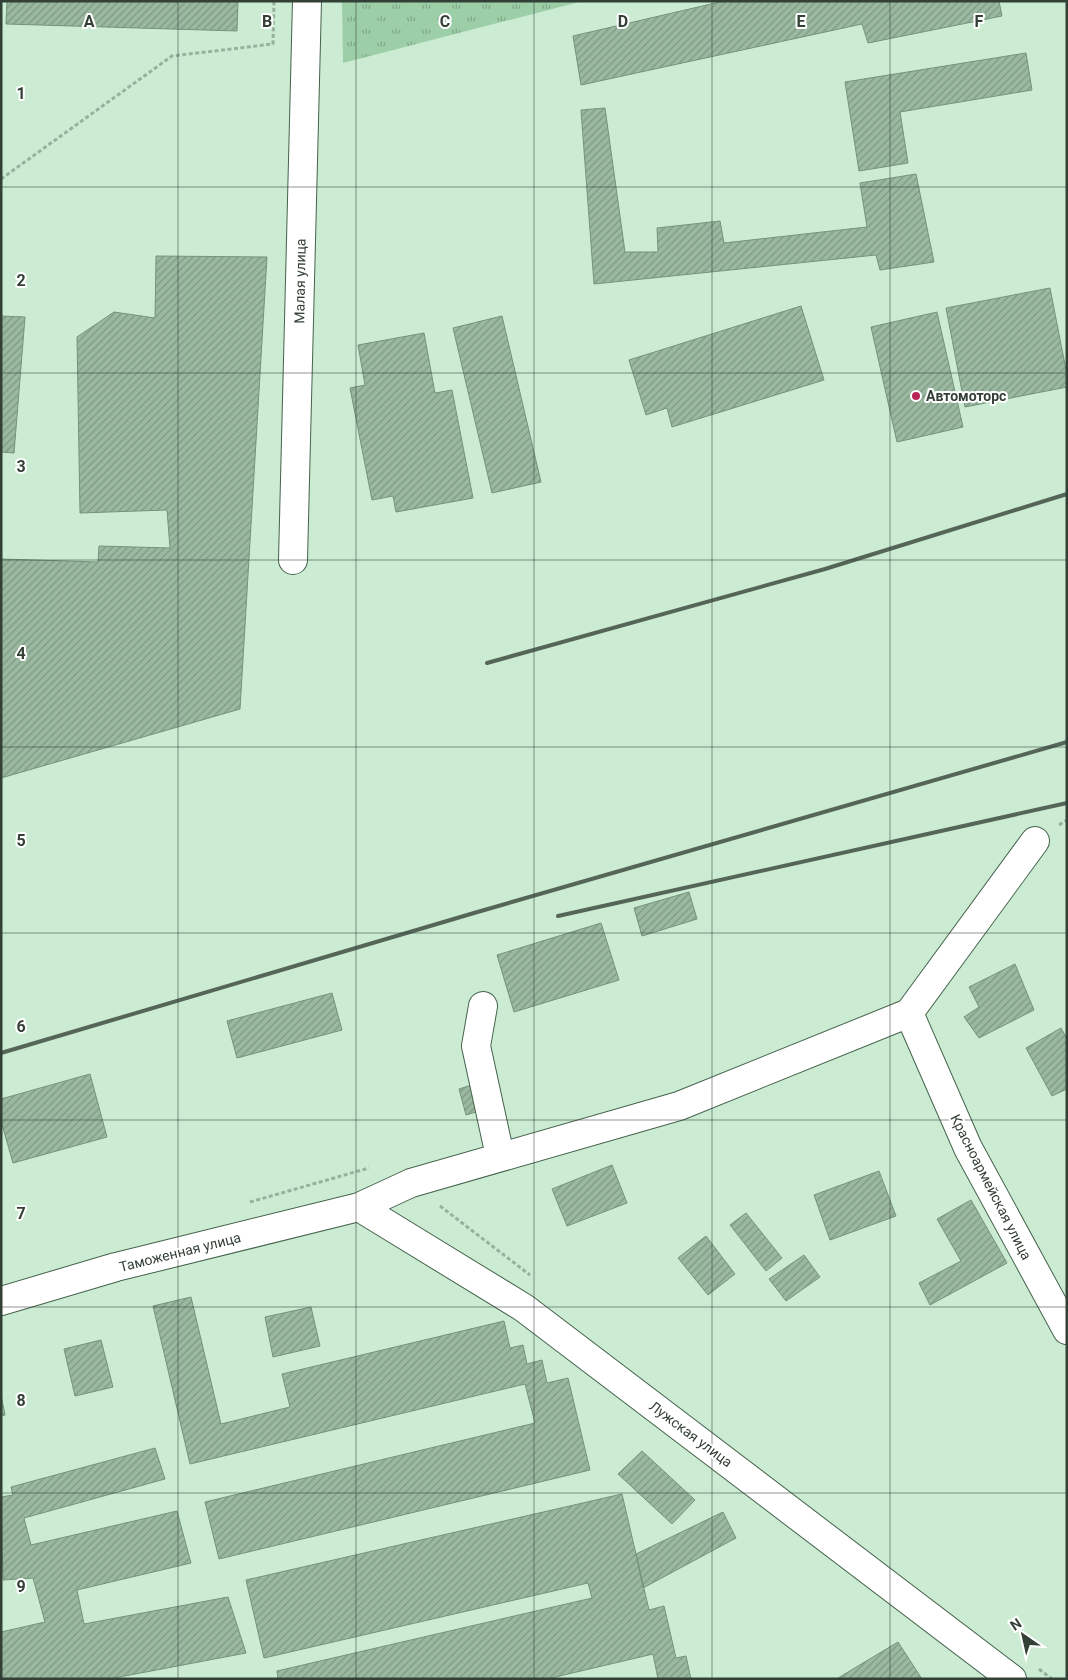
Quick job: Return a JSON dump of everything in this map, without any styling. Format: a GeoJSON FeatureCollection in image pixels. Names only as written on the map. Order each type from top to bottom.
{"type":"FeatureCollection","features":[{"type":"Feature","properties":{"kind":"street","name":"Малая улица"},"geometry":{"type":"LineString","coordinates":[[293,560],[306,1]]}},
{"type":"Feature","properties":{"kind":"street"},"geometry":{"type":"LineString","coordinates":[[909,1013],[1035,841]]}},
{"type":"Feature","properties":{"kind":"street"},"geometry":{"type":"LineString","coordinates":[[483,1006],[476,1046],[500,1156]]}},
{"type":"Feature","properties":{"kind":"street","name":"Таможенная улица"},"geometry":{"type":"LineString","coordinates":[[1,1301],[116,1268],[359,1207],[411,1184],[500,1156],[679,1106],[909,1013]]}},
{"type":"Feature","properties":{"kind":"street","name":"Красноармейская улица"},"geometry":{"type":"LineString","coordinates":[[909,1013],[968,1148],[1067,1330]]}},
{"type":"Feature","properties":{"kind":"street","name":"Лужская улица"},"geometry":{"type":"LineString","coordinates":[[359,1207],[524,1308],[1012,1679]]}},
{"type":"Feature","properties":{"kind":"path"},"geometry":{"type":"LineString","coordinates":[[1,179],[172,56],[273,44],[274,1]]}},
{"type":"Feature","properties":{"kind":"green space"},"geometry":{"type":"Polygon","coordinates":[[[342,1],[583,1],[343,63],[342,1]]]}},
{"type":"Feature","properties":{"kind":"building"},"geometry":{"type":"Polygon","coordinates":[[[7,1],[238,1],[237,31],[6,24],[7,1]]]}},
{"type":"Feature","properties":{"kind":"building"},"geometry":{"type":"Polygon","coordinates":[[[724,1],[999,1],[1002,16],[868,43],[862,24],[581,85],[573,36],[724,1]]]}},
{"type":"Feature","properties":{"kind":"building"},"geometry":{"type":"Polygon","coordinates":[[[1026,53],[1032,90],[900,112],[908,163],[859,171],[845,82],[1026,53]]]}},
{"type":"Feature","properties":{"kind":"building"},"geometry":{"type":"Polygon","coordinates":[[[605,108],[625,252],[658,252],[657,228],[720,221],[724,243],[867,227],[860,183],[916,174],[934,262],[880,270],[876,255],[594,284],[581,110],[605,108]]]}},
{"type":"Feature","properties":{"kind":"building"},"geometry":{"type":"Polygon","coordinates":[[[156,256],[267,257],[240,709],[1,778],[1,559],[98,562],[99,546],[170,548],[167,510],[80,513],[77,337],[114,312],[155,318],[156,256]]]}},
{"type":"Feature","properties":{"kind":"building"},"geometry":{"type":"Polygon","coordinates":[[[1050,288],[1067,375],[1067,387],[965,407],[946,308],[1050,288]]]}},
{"type":"Feature","properties":{"kind":"building"},"geometry":{"type":"Polygon","coordinates":[[[801,306],[824,380],[672,427],[667,408],[646,415],[629,360],[801,306]]]}},
{"type":"Feature","properties":{"kind":"building"},"geometry":{"type":"Polygon","coordinates":[[[937,312],[963,427],[897,442],[871,327],[937,312]]]}},
{"type":"Feature","properties":{"kind":"building"},"geometry":{"type":"Polygon","coordinates":[[[1,316],[25,317],[14,453],[1,452],[1,316]]]}},
{"type":"Feature","properties":{"kind":"building"},"geometry":{"type":"Polygon","coordinates":[[[502,316],[541,482],[492,493],[453,328],[502,316]]]}},
{"type":"Feature","properties":{"kind":"building"},"geometry":{"type":"Polygon","coordinates":[[[424,333],[435,393],[452,390],[473,498],[396,512],[393,496],[372,500],[350,388],[365,385],[358,345],[424,333]]]}},
{"type":"Feature","properties":{"kind":"building"},"geometry":{"type":"Polygon","coordinates":[[[689,892],[697,919],[642,936],[634,908],[689,892]]]}},
{"type":"Feature","properties":{"kind":"building"},"geometry":{"type":"Polygon","coordinates":[[[601,923],[619,980],[514,1012],[497,955],[601,923]]]}},
{"type":"Feature","properties":{"kind":"building"},"geometry":{"type":"Polygon","coordinates":[[[1015,964],[1034,1010],[979,1038],[964,1017],[979,1007],[969,987],[1015,964]]]}},
{"type":"Feature","properties":{"kind":"building"},"geometry":{"type":"Polygon","coordinates":[[[332,993],[342,1030],[237,1058],[227,1021],[332,993]]]}},
{"type":"Feature","properties":{"kind":"building"},"geometry":{"type":"Polygon","coordinates":[[[1061,1028],[1067,1039],[1067,1089],[1052,1096],[1026,1048],[1061,1028]]]}},
{"type":"Feature","properties":{"kind":"building"},"geometry":{"type":"Polygon","coordinates":[[[90,1074],[107,1137],[13,1163],[1,1121],[1,1099],[90,1074]]]}},
{"type":"Feature","properties":{"kind":"building"},"geometry":{"type":"Polygon","coordinates":[[[478,1083],[486,1109],[466,1115],[459,1089],[478,1083]]]}},
{"type":"Feature","properties":{"kind":"building"},"geometry":{"type":"Polygon","coordinates":[[[612,1165],[627,1203],[567,1226],[552,1189],[612,1165]]]}},
{"type":"Feature","properties":{"kind":"building"},"geometry":{"type":"Polygon","coordinates":[[[879,1171],[896,1216],[830,1240],[814,1195],[879,1171]]]}},
{"type":"Feature","properties":{"kind":"building"},"geometry":{"type":"Polygon","coordinates":[[[971,1200],[1007,1263],[930,1305],[919,1283],[961,1261],[937,1219],[971,1200]]]}},
{"type":"Feature","properties":{"kind":"building"},"geometry":{"type":"Polygon","coordinates":[[[746,1213],[782,1258],[766,1271],[730,1225],[746,1213]]]}},
{"type":"Feature","properties":{"kind":"building"},"geometry":{"type":"Polygon","coordinates":[[[706,1236],[735,1274],[708,1295],[678,1258],[706,1236]]]}},
{"type":"Feature","properties":{"kind":"building"},"geometry":{"type":"Polygon","coordinates":[[[804,1255],[820,1277],[786,1301],[769,1279],[804,1255]]]}},
{"type":"Feature","properties":{"kind":"building"},"geometry":{"type":"Polygon","coordinates":[[[191,1297],[221,1424],[290,1407],[282,1374],[504,1321],[510,1348],[523,1345],[527,1364],[542,1360],[547,1383],[568,1378],[590,1470],[219,1559],[205,1502],[535,1423],[525,1384],[190,1464],[153,1306],[191,1297]]]}},
{"type":"Feature","properties":{"kind":"building"},"geometry":{"type":"Polygon","coordinates":[[[311,1307],[320,1346],[273,1357],[265,1317],[311,1307]]]}},
{"type":"Feature","properties":{"kind":"building"},"geometry":{"type":"Polygon","coordinates":[[[101,1340],[113,1387],[75,1396],[64,1349],[101,1340]]]}},
{"type":"Feature","properties":{"kind":"building"},"geometry":{"type":"Polygon","coordinates":[[[1,1395],[5,1415],[1,1416],[1,1395]]]}},
{"type":"Feature","properties":{"kind":"building"},"geometry":{"type":"Polygon","coordinates":[[[155,1448],[165,1479],[24,1518],[31,1545],[177,1511],[191,1563],[77,1590],[84,1624],[228,1597],[246,1653],[109,1679],[1,1679],[1,1632],[45,1622],[33,1578],[3,1580],[1,1497],[13,1495],[11,1487],[155,1448]]]}},
{"type":"Feature","properties":{"kind":"building"},"geometry":{"type":"Polygon","coordinates":[[[642,1451],[695,1500],[672,1524],[618,1474],[642,1451]]]}},
{"type":"Feature","properties":{"kind":"building"},"geometry":{"type":"Polygon","coordinates":[[[622,1494],[649,1610],[664,1606],[676,1658],[686,1656],[691,1679],[658,1679],[653,1654],[547,1679],[278,1679],[277,1671],[592,1598],[588,1583],[264,1658],[246,1580],[622,1494]]]}},
{"type":"Feature","properties":{"kind":"building"},"geometry":{"type":"Polygon","coordinates":[[[723,1512],[736,1538],[643,1588],[636,1554],[723,1512]]]}},
{"type":"Feature","properties":{"kind":"building"},"geometry":{"type":"Polygon","coordinates":[[[898,1642],[922,1679],[837,1679],[843,1675],[898,1642]]]}},
{"type":"Feature","properties":{"kind":"railway"},"geometry":{"type":"LineString","coordinates":[[487,663],[825,569],[1067,494]]}},
{"type":"Feature","properties":{"kind":"railway"},"geometry":{"type":"LineString","coordinates":[[1,1053],[474,913],[1067,742]]}},
{"type":"Feature","properties":{"kind":"railway"},"geometry":{"type":"LineString","coordinates":[[558,916],[1067,803]]}},
{"type":"Feature","properties":{"kind":"place","name":"Автомоторс"},"geometry":{"type":"Point","coordinates":[916,396]}}]}
